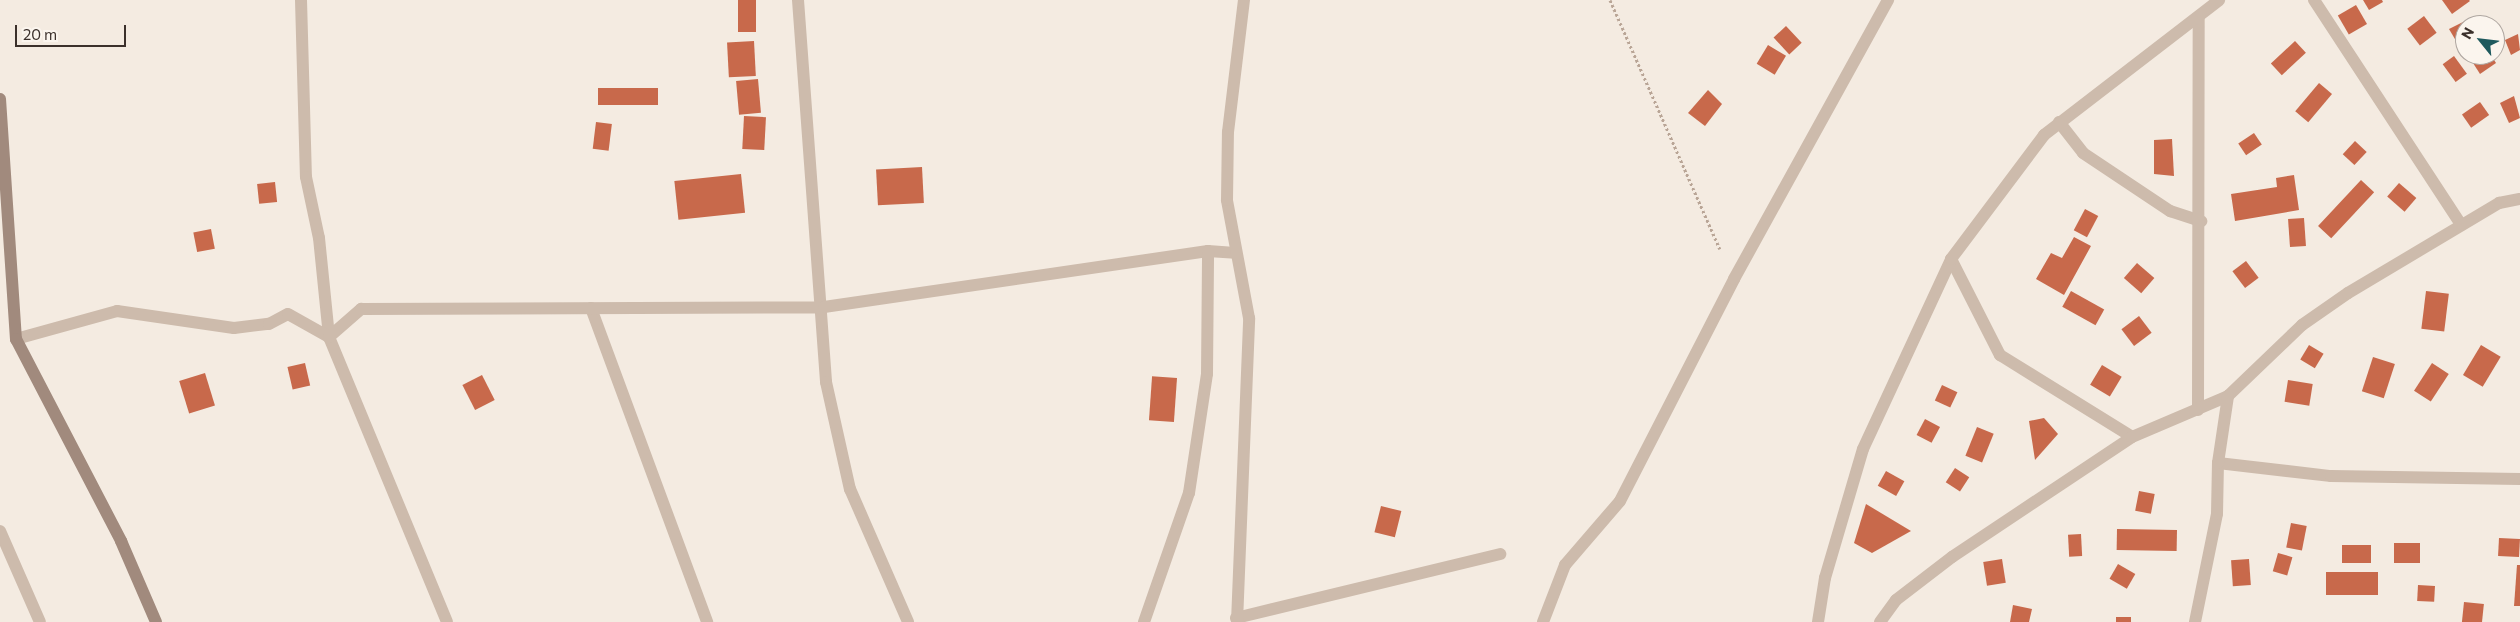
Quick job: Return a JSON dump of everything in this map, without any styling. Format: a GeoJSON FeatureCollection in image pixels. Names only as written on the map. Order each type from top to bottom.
{"type":"FeatureCollection","features":[{"type":"Feature","properties":{"kind":"street"},"geometry":{"type":"LineString","coordinates":[[301,0],[306,177],[319,238],[329,336],[447,622]]}},
{"type":"Feature","properties":{"kind":"street"},"geometry":{"type":"LineString","coordinates":[[798,0],[824,306],[826,382],[838,446],[850,489],[908,622]]}},
{"type":"Feature","properties":{"kind":"street"},"geometry":{"type":"LineString","coordinates":[[1244,0],[1228,132],[1228,200],[1235,253],[1250,318],[1236,620],[1500,554]]}},
{"type":"Feature","properties":{"kind":"street"},"geometry":{"type":"LineString","coordinates":[[1543,622],[1565,565],[1620,502],[1734,279],[1888,0]]}},
{"type":"Feature","properties":{"kind":"street"},"geometry":{"type":"LineString","coordinates":[[1818,622],[1825,578],[1863,449],[1951,260],[2019,167],[2059,122],[2199,19],[2219,0]]}},
{"type":"Feature","properties":{"kind":"street"},"geometry":{"type":"LineString","coordinates":[[2314,0],[2461,225]]}},
{"type":"Feature","properties":{"kind":"street"},"geometry":{"type":"LineString","coordinates":[[2198,410],[2201,221],[2199,19]]}},
{"type":"Feature","properties":{"kind":"street"},"geometry":{"type":"LineString","coordinates":[[0,99],[16,339],[121,541],[156,622]]}},
{"type":"Feature","properties":{"kind":"street"},"geometry":{"type":"LineString","coordinates":[[2059,122],[2083,153],[2170,211],[2201,221]]}},
{"type":"Feature","properties":{"kind":"street"},"geometry":{"type":"LineString","coordinates":[[1880,622],[1896,600],[1952,557],[2132,437],[2228,396],[2302,325],[2499,203],[2520,199]]}},
{"type":"Feature","properties":{"kind":"street"},"geometry":{"type":"LineString","coordinates":[[329,336],[361,309],[824,306],[1208,251],[1235,253]]}},
{"type":"Feature","properties":{"kind":"street"},"geometry":{"type":"LineString","coordinates":[[1144,622],[1189,492],[1207,374],[1208,251]]}},
{"type":"Feature","properties":{"kind":"street"},"geometry":{"type":"LineString","coordinates":[[1951,260],[2000,355],[2132,437]]}},
{"type":"Feature","properties":{"kind":"street"},"geometry":{"type":"LineString","coordinates":[[591,308],[707,622]]}},
{"type":"Feature","properties":{"kind":"street"},"geometry":{"type":"LineString","coordinates":[[16,339],[117,311],[234,328],[269,324],[288,314],[329,336]]}},
{"type":"Feature","properties":{"kind":"street"},"geometry":{"type":"LineString","coordinates":[[2195,622],[2217,514],[2218,463],[2228,396]]}},
{"type":"Feature","properties":{"kind":"street"},"geometry":{"type":"LineString","coordinates":[[2218,463],[2331,476],[2520,479]]}},
{"type":"Feature","properties":{"kind":"street"},"geometry":{"type":"LineString","coordinates":[[0,531],[40,622]]}},
{"type":"Feature","properties":{"kind":"path"},"geometry":{"type":"LineString","coordinates":[[1610,0],[1734,279]]}},
{"type":"Feature","properties":{"kind":"building"},"geometry":{"type":"Polygon","coordinates":[[[738,0],[756,0],[756,32],[738,32],[738,0]]]}},
{"type":"Feature","properties":{"kind":"building"},"geometry":{"type":"Polygon","coordinates":[[[2363,0],[2382,0],[2383,2],[2369,10],[2363,0]]]}},
{"type":"Feature","properties":{"kind":"building"},"geometry":{"type":"Polygon","coordinates":[[[2442,0],[2469,0],[2470,1],[2452,14],[2442,0]]]}},
{"type":"Feature","properties":{"kind":"building"},"geometry":{"type":"Polygon","coordinates":[[[2356,5],[2367,24],[2349,35],[2338,16],[2356,5]]]}},
{"type":"Feature","properties":{"kind":"building"},"geometry":{"type":"Polygon","coordinates":[[[2424,16],[2437,33],[2420,45],[2407,29],[2424,16]]]}},
{"type":"Feature","properties":{"kind":"building"},"geometry":{"type":"Polygon","coordinates":[[[1786,26],[1802,43],[1789,54],[1774,38],[1786,26]]]}},
{"type":"Feature","properties":{"kind":"building"},"geometry":{"type":"Polygon","coordinates":[[[2455,26],[2455,39],[2449,29],[2455,26]]]}},
{"type":"Feature","properties":{"kind":"building"},"geometry":{"type":"Polygon","coordinates":[[[2518,34],[2520,50],[2511,55],[2505,40],[2518,34]]]}},
{"type":"Feature","properties":{"kind":"building"},"geometry":{"type":"Polygon","coordinates":[[[754,41],[756,76],[729,77],[727,42],[754,41]]]}},
{"type":"Feature","properties":{"kind":"building"},"geometry":{"type":"Polygon","coordinates":[[[2295,41],[2306,53],[2282,75],[2271,64],[2295,41]]]}},
{"type":"Feature","properties":{"kind":"building"},"geometry":{"type":"Polygon","coordinates":[[[1768,45],[1786,56],[1775,75],[1757,64],[1768,45]]]}},
{"type":"Feature","properties":{"kind":"building"},"geometry":{"type":"Polygon","coordinates":[[[2454,56],[2455,65],[2461,65],[2467,74],[2456,82],[2443,64],[2454,56]]]}},
{"type":"Feature","properties":{"kind":"building"},"geometry":{"type":"Polygon","coordinates":[[[2474,65],[2493,65],[2480,74],[2474,65]]]}},
{"type":"Feature","properties":{"kind":"building"},"geometry":{"type":"Polygon","coordinates":[[[758,79],[761,113],[739,115],[736,81],[758,79]]]}},
{"type":"Feature","properties":{"kind":"building"},"geometry":{"type":"Polygon","coordinates":[[[2319,83],[2332,94],[2308,122],[2295,111],[2319,83]]]}},
{"type":"Feature","properties":{"kind":"building"},"geometry":{"type":"Polygon","coordinates":[[[598,88],[658,88],[658,105],[598,105],[598,88]]]}},
{"type":"Feature","properties":{"kind":"building"},"geometry":{"type":"Polygon","coordinates":[[[1708,90],[1722,104],[1705,126],[1688,113],[1708,90]]]}},
{"type":"Feature","properties":{"kind":"building"},"geometry":{"type":"Polygon","coordinates":[[[2514,96],[2520,118],[2509,123],[2500,103],[2514,96]]]}},
{"type":"Feature","properties":{"kind":"building"},"geometry":{"type":"Polygon","coordinates":[[[2480,102],[2489,115],[2471,128],[2462,115],[2480,102]]]}},
{"type":"Feature","properties":{"kind":"building"},"geometry":{"type":"Polygon","coordinates":[[[744,116],[766,117],[764,150],[742,149],[744,116]]]}},
{"type":"Feature","properties":{"kind":"building"},"geometry":{"type":"Polygon","coordinates":[[[596,122],[612,124],[609,151],[593,149],[596,122]]]}},
{"type":"Feature","properties":{"kind":"building"},"geometry":{"type":"Polygon","coordinates":[[[2254,133],[2262,145],[2246,155],[2238,144],[2254,133]]]}},
{"type":"Feature","properties":{"kind":"building"},"geometry":{"type":"Polygon","coordinates":[[[2172,139],[2174,176],[2154,174],[2154,140],[2172,139]]]}},
{"type":"Feature","properties":{"kind":"building"},"geometry":{"type":"Polygon","coordinates":[[[2355,141],[2367,152],[2354,165],[2343,154],[2355,141]]]}},
{"type":"Feature","properties":{"kind":"building"},"geometry":{"type":"Polygon","coordinates":[[[922,167],[924,203],[878,205],[876,169],[922,167]]]}},
{"type":"Feature","properties":{"kind":"building"},"geometry":{"type":"Polygon","coordinates":[[[741,174],[745,213],[678,220],[674,181],[741,174]]]}},
{"type":"Feature","properties":{"kind":"building"},"geometry":{"type":"Polygon","coordinates":[[[2294,175],[2299,210],[2235,221],[2231,194],[2277,187],[2276,178],[2294,175]]]}},
{"type":"Feature","properties":{"kind":"building"},"geometry":{"type":"Polygon","coordinates":[[[2361,180],[2374,192],[2331,238],[2318,226],[2361,180]]]}},
{"type":"Feature","properties":{"kind":"building"},"geometry":{"type":"Polygon","coordinates":[[[275,182],[277,202],[259,204],[257,184],[275,182]]]}},
{"type":"Feature","properties":{"kind":"building"},"geometry":{"type":"Polygon","coordinates":[[[2399,183],[2416,198],[2405,212],[2387,197],[2399,183]]]}},
{"type":"Feature","properties":{"kind":"building"},"geometry":{"type":"Polygon","coordinates":[[[2085,209],[2098,216],[2087,237],[2074,230],[2085,209]]]}},
{"type":"Feature","properties":{"kind":"building"},"geometry":{"type":"Polygon","coordinates":[[[2304,218],[2306,246],[2290,247],[2288,219],[2304,218]]]}},
{"type":"Feature","properties":{"kind":"building"},"geometry":{"type":"Polygon","coordinates":[[[211,229],[215,249],[197,252],[193,232],[211,229]]]}},
{"type":"Feature","properties":{"kind":"building"},"geometry":{"type":"Polygon","coordinates":[[[2074,237],[2091,246],[2064,295],[2036,279],[2051,253],[2062,258],[2074,237]]]}},
{"type":"Feature","properties":{"kind":"building"},"geometry":{"type":"Polygon","coordinates":[[[2246,261],[2259,278],[2245,288],[2232,271],[2246,261]]]}},
{"type":"Feature","properties":{"kind":"building"},"geometry":{"type":"Polygon","coordinates":[[[2137,263],[2154,278],[2141,293],[2124,278],[2137,263]]]}},
{"type":"Feature","properties":{"kind":"building"},"geometry":{"type":"Polygon","coordinates":[[[2071,291],[2104,309],[2096,325],[2062,307],[2071,291]]]}},
{"type":"Feature","properties":{"kind":"building"},"geometry":{"type":"Polygon","coordinates":[[[2426,291],[2449,294],[2444,332],[2421,329],[2426,291]]]}},
{"type":"Feature","properties":{"kind":"building"},"geometry":{"type":"Polygon","coordinates":[[[2139,316],[2152,333],[2134,346],[2121,329],[2139,316]]]}},
{"type":"Feature","properties":{"kind":"building"},"geometry":{"type":"Polygon","coordinates":[[[2309,345],[2324,354],[2315,368],[2300,360],[2309,345]]]}},
{"type":"Feature","properties":{"kind":"building"},"geometry":{"type":"Polygon","coordinates":[[[2481,345],[2501,357],[2483,387],[2463,375],[2481,345]]]}},
{"type":"Feature","properties":{"kind":"building"},"geometry":{"type":"Polygon","coordinates":[[[2373,357],[2395,364],[2384,398],[2362,391],[2373,357]]]}},
{"type":"Feature","properties":{"kind":"building"},"geometry":{"type":"Polygon","coordinates":[[[305,363],[310,385],[293,389],[287,367],[305,363]]]}},
{"type":"Feature","properties":{"kind":"building"},"geometry":{"type":"Polygon","coordinates":[[[2432,363],[2449,374],[2431,402],[2414,391],[2432,363]]]}},
{"type":"Feature","properties":{"kind":"building"},"geometry":{"type":"Polygon","coordinates":[[[2102,365],[2122,377],[2110,397],[2090,385],[2102,365]]]}},
{"type":"Feature","properties":{"kind":"building"},"geometry":{"type":"Polygon","coordinates":[[[205,373],[215,406],[189,413],[179,381],[205,373]]]}},
{"type":"Feature","properties":{"kind":"building"},"geometry":{"type":"Polygon","coordinates":[[[482,375],[495,400],[475,410],[462,385],[482,375]]]}},
{"type":"Feature","properties":{"kind":"building"},"geometry":{"type":"Polygon","coordinates":[[[1152,376],[1177,378],[1174,422],[1149,420],[1152,376]]]}},
{"type":"Feature","properties":{"kind":"building"},"geometry":{"type":"Polygon","coordinates":[[[2288,380],[2313,384],[2309,406],[2285,402],[2288,380]]]}},
{"type":"Feature","properties":{"kind":"building"},"geometry":{"type":"Polygon","coordinates":[[[1942,385],[1957,392],[1950,408],[1935,400],[1942,385]]]}},
{"type":"Feature","properties":{"kind":"building"},"geometry":{"type":"Polygon","coordinates":[[[2044,418],[2058,434],[2035,460],[2029,421],[2044,418]]]}},
{"type":"Feature","properties":{"kind":"building"},"geometry":{"type":"Polygon","coordinates":[[[1925,419],[1940,427],[1932,443],[1917,435],[1925,419]]]}},
{"type":"Feature","properties":{"kind":"building"},"geometry":{"type":"Polygon","coordinates":[[[1977,427],[1994,434],[1982,462],[1965,456],[1977,427]]]}},
{"type":"Feature","properties":{"kind":"building"},"geometry":{"type":"Polygon","coordinates":[[[1955,468],[1969,477],[1960,492],[1946,482],[1955,468]]]}},
{"type":"Feature","properties":{"kind":"building"},"geometry":{"type":"Polygon","coordinates":[[[1886,471],[1904,481],[1896,496],[1878,486],[1886,471]]]}},
{"type":"Feature","properties":{"kind":"building"},"geometry":{"type":"Polygon","coordinates":[[[2139,491],[2155,494],[2151,514],[2135,511],[2139,491]]]}},
{"type":"Feature","properties":{"kind":"building"},"geometry":{"type":"Polygon","coordinates":[[[1866,504],[1911,531],[1872,553],[1854,543],[1866,504]]]}},
{"type":"Feature","properties":{"kind":"building"},"geometry":{"type":"Polygon","coordinates":[[[1381,506],[1401,511],[1395,537],[1374,532],[1381,506]]]}},
{"type":"Feature","properties":{"kind":"building"},"geometry":{"type":"Polygon","coordinates":[[[2291,523],[2307,526],[2302,551],[2286,548],[2291,523]]]}},
{"type":"Feature","properties":{"kind":"building"},"geometry":{"type":"Polygon","coordinates":[[[2117,529],[2177,530],[2177,551],[2117,550],[2117,529]]]}},
{"type":"Feature","properties":{"kind":"building"},"geometry":{"type":"Polygon","coordinates":[[[2081,534],[2082,556],[2069,557],[2068,535],[2081,534]]]}},
{"type":"Feature","properties":{"kind":"building"},"geometry":{"type":"Polygon","coordinates":[[[2499,538],[2520,539],[2519,557],[2498,556],[2499,538]]]}},
{"type":"Feature","properties":{"kind":"building"},"geometry":{"type":"Polygon","coordinates":[[[2394,543],[2420,543],[2420,563],[2394,563],[2394,543]]]}},
{"type":"Feature","properties":{"kind":"building"},"geometry":{"type":"Polygon","coordinates":[[[2342,545],[2371,545],[2371,563],[2342,563],[2342,545]]]}},
{"type":"Feature","properties":{"kind":"building"},"geometry":{"type":"Polygon","coordinates":[[[2278,553],[2292,557],[2287,575],[2273,571],[2278,553]]]}},
{"type":"Feature","properties":{"kind":"building"},"geometry":{"type":"Polygon","coordinates":[[[2002,559],[2006,583],[1987,586],[1983,562],[2002,559]]]}},
{"type":"Feature","properties":{"kind":"building"},"geometry":{"type":"Polygon","coordinates":[[[2249,559],[2251,585],[2233,586],[2231,560],[2249,559]]]}},
{"type":"Feature","properties":{"kind":"building"},"geometry":{"type":"Polygon","coordinates":[[[2118,564],[2135,574],[2127,589],[2110,579],[2118,564]]]}},
{"type":"Feature","properties":{"kind":"building"},"geometry":{"type":"Polygon","coordinates":[[[2517,565],[2520,565],[2520,606],[2514,606],[2517,565]]]}},
{"type":"Feature","properties":{"kind":"building"},"geometry":{"type":"Polygon","coordinates":[[[2326,572],[2378,572],[2378,595],[2326,595],[2326,572]]]}},
{"type":"Feature","properties":{"kind":"building"},"geometry":{"type":"Polygon","coordinates":[[[2418,585],[2435,586],[2434,602],[2417,601],[2418,585]]]}},
{"type":"Feature","properties":{"kind":"building"},"geometry":{"type":"Polygon","coordinates":[[[2464,602],[2484,604],[2482,622],[2462,622],[2464,602]]]}},
{"type":"Feature","properties":{"kind":"building"},"geometry":{"type":"Polygon","coordinates":[[[2013,605],[2032,609],[2029,622],[2010,622],[2013,605]]]}},
{"type":"Feature","properties":{"kind":"building"},"geometry":{"type":"Polygon","coordinates":[[[2116,617],[2131,617],[2131,622],[2116,622],[2116,617]]]}}]}
